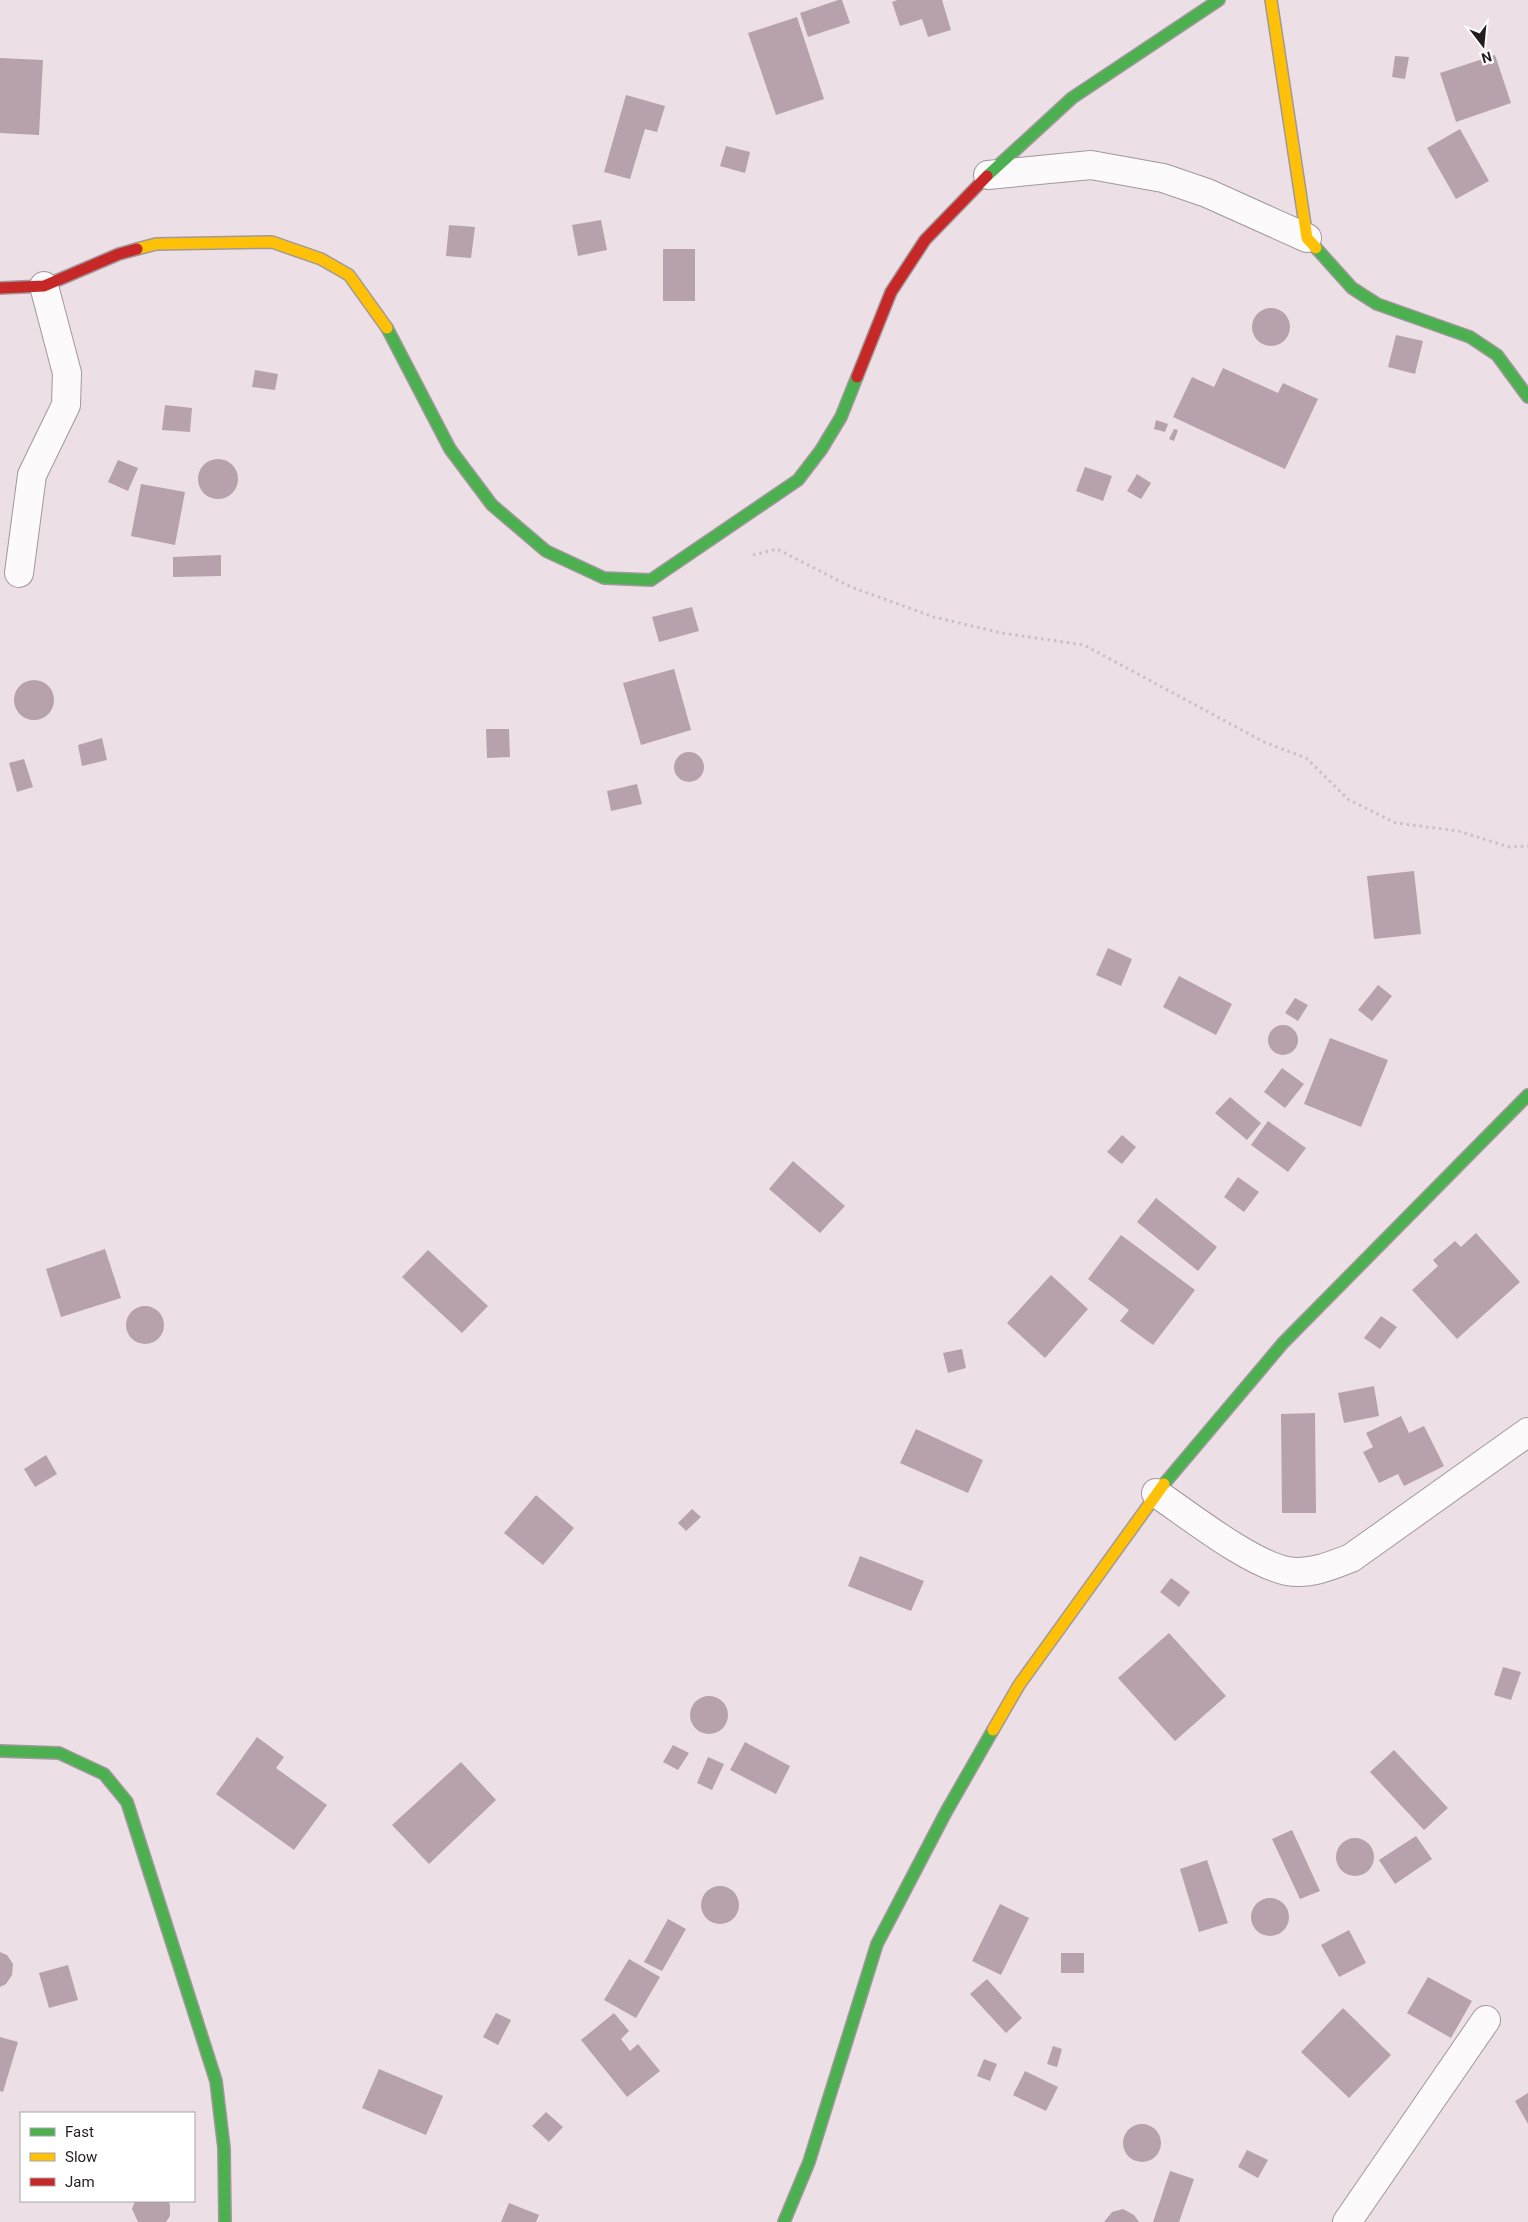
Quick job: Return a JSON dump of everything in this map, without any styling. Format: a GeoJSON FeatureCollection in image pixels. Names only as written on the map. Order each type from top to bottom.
{"type":"FeatureCollection","features":[{"type":"Feature","properties":{"kind":"street"},"geometry":{"type":"LineString","coordinates":[[0,288],[44,286],[119,254],[156,244],[272,242],[321,259],[349,275],[383,320],[450,449],[492,505],[546,551],[604,578],[651,580],[798,480],[821,450],[841,417],[891,292],[925,240],[988,175],[1072,98],[1219,0]]}},
{"type":"Feature","properties":{"kind":"street"},"geometry":{"type":"LineString","coordinates":[[1271,0],[1307,238]]}},
{"type":"Feature","properties":{"kind":"street"},"geometry":{"type":"LineString","coordinates":[[988,175],[1091,165],[1163,178],[1207,193],[1307,238],[1352,288],[1377,304],[1470,336],[1497,355],[1528,397]]}},
{"type":"Feature","properties":{"kind":"street"},"geometry":{"type":"LineString","coordinates":[[19,573],[32,475],[66,405],[67,373],[44,286]]}},
{"type":"Feature","properties":{"kind":"street"},"geometry":{"type":"LineString","coordinates":[[784,2222],[809,2162],[877,1944],[946,1812],[1019,1685],[1156,1493],[1283,1343],[1528,1094]]}},
{"type":"Feature","properties":{"kind":"street"},"geometry":{"type":"LineString","coordinates":[[1156,1493],[1257,1560],[1288,1571],[1321,1570],[1351,1558],[1528,1432]]}},
{"type":"Feature","properties":{"kind":"street"},"geometry":{"type":"LineString","coordinates":[[0,1751],[59,1753],[104,1774],[127,1802],[216,2080],[224,2148],[224,2222]]}},
{"type":"Feature","properties":{"kind":"street"},"geometry":{"type":"LineString","coordinates":[[1347,2222],[1486,2020]]}},
{"type":"Feature","properties":{"kind":"path"},"geometry":{"type":"LineString","coordinates":[[750,556],[777,549],[851,587],[934,617],[1002,633],[1084,645],[1264,742],[1306,758],[1349,800],[1396,823],[1458,831],[1509,847],[1528,846]]}},
{"type":"Feature","properties":{"kind":"building"},"geometry":{"type":"Polygon","coordinates":[[[842,0],[850,23],[808,37],[800,13],[842,0]]]}},
{"type":"Feature","properties":{"kind":"building"},"geometry":{"type":"Polygon","coordinates":[[[897,0],[942,0],[951,30],[928,37],[922,19],[900,26],[892,2],[897,0]]]}},
{"type":"Feature","properties":{"kind":"building"},"geometry":{"type":"Polygon","coordinates":[[[797,17],[824,99],[776,115],[748,33],[797,17]]]}},
{"type":"Feature","properties":{"kind":"building"},"geometry":{"type":"Polygon","coordinates":[[[1495,55],[1511,103],[1456,122],[1440,73],[1495,55]]]}},
{"type":"Feature","properties":{"kind":"building"},"geometry":{"type":"Polygon","coordinates":[[[1395,56],[1409,57],[1405,79],[1392,77],[1395,56]]]}},
{"type":"Feature","properties":{"kind":"building"},"geometry":{"type":"Polygon","coordinates":[[[0,58],[43,60],[39,135],[0,133],[0,58]]]}},
{"type":"Feature","properties":{"kind":"building"},"geometry":{"type":"Polygon","coordinates":[[[626,95],[665,106],[657,132],[645,129],[630,179],[604,172],[626,95]]]}},
{"type":"Feature","properties":{"kind":"building"},"geometry":{"type":"Polygon","coordinates":[[[1460,129],[1489,181],[1456,199],[1427,148],[1460,129]]]}},
{"type":"Feature","properties":{"kind":"building"},"geometry":{"type":"Polygon","coordinates":[[[726,146],[750,152],[745,173],[720,166],[726,146]]]}},
{"type":"Feature","properties":{"kind":"building"},"geometry":{"type":"Polygon","coordinates":[[[601,220],[607,250],[578,256],[572,225],[601,220]]]}},
{"type":"Feature","properties":{"kind":"building"},"geometry":{"type":"Polygon","coordinates":[[[449,225],[475,227],[471,258],[446,256],[449,225]]]}},
{"type":"Feature","properties":{"kind":"building"},"geometry":{"type":"Polygon","coordinates":[[[663,249],[695,249],[695,301],[663,301],[663,249]]]}},
{"type":"Feature","properties":{"kind":"building"},"geometry":{"type":"Polygon","coordinates":[[[1271,308],[1285,313],[1290,327],[1285,341],[1271,346],[1257,341],[1252,327],[1257,313],[1271,308]]]}},
{"type":"Feature","properties":{"kind":"building"},"geometry":{"type":"Polygon","coordinates":[[[1396,335],[1423,341],[1415,374],[1388,367],[1396,335]]]}},
{"type":"Feature","properties":{"kind":"building"},"geometry":{"type":"Polygon","coordinates":[[[1223,368],[1278,393],[1283,383],[1318,399],[1285,469],[1173,417],[1192,377],[1214,387],[1223,368]]]}},
{"type":"Feature","properties":{"kind":"building"},"geometry":{"type":"Polygon","coordinates":[[[255,370],[278,374],[275,390],[252,387],[255,370]]]}},
{"type":"Feature","properties":{"kind":"building"},"geometry":{"type":"Polygon","coordinates":[[[165,405],[192,408],[190,432],[162,430],[165,405]]]}},
{"type":"Feature","properties":{"kind":"building"},"geometry":{"type":"Polygon","coordinates":[[[1156,420],[1168,424],[1165,432],[1154,429],[1156,420]]]}},
{"type":"Feature","properties":{"kind":"building"},"geometry":{"type":"Polygon","coordinates":[[[1174,429],[1178,430],[1174,441],[1169,439],[1174,429]]]}},
{"type":"Feature","properties":{"kind":"building"},"geometry":{"type":"Polygon","coordinates":[[[218,459],[232,465],[238,479],[232,493],[218,499],[204,493],[198,479],[204,465],[218,459]]]}},
{"type":"Feature","properties":{"kind":"building"},"geometry":{"type":"Polygon","coordinates":[[[118,460],[138,468],[128,491],[108,482],[118,460]]]}},
{"type":"Feature","properties":{"kind":"building"},"geometry":{"type":"Polygon","coordinates":[[[1085,467],[1112,476],[1103,501],[1076,491],[1085,467]]]}},
{"type":"Feature","properties":{"kind":"building"},"geometry":{"type":"Polygon","coordinates":[[[1137,474],[1151,483],[1141,499],[1127,491],[1137,474]]]}},
{"type":"Feature","properties":{"kind":"building"},"geometry":{"type":"Polygon","coordinates":[[[141,484],[185,492],[175,545],[131,536],[141,484]]]}},
{"type":"Feature","properties":{"kind":"building"},"geometry":{"type":"Polygon","coordinates":[[[221,555],[221,576],[173,577],[173,557],[221,555]]]}},
{"type":"Feature","properties":{"kind":"building"},"geometry":{"type":"Polygon","coordinates":[[[692,607],[699,631],[659,642],[652,617],[692,607]]]}},
{"type":"Feature","properties":{"kind":"building"},"geometry":{"type":"Polygon","coordinates":[[[674,669],[691,730],[641,745],[623,683],[674,669]]]}},
{"type":"Feature","properties":{"kind":"building"},"geometry":{"type":"Polygon","coordinates":[[[34,680],[48,686],[54,700],[48,714],[34,720],[20,714],[14,700],[20,686],[34,680]]]}},
{"type":"Feature","properties":{"kind":"building"},"geometry":{"type":"Polygon","coordinates":[[[486,729],[509,729],[510,757],[487,758],[486,729]]]}},
{"type":"Feature","properties":{"kind":"building"},"geometry":{"type":"Polygon","coordinates":[[[102,738],[107,760],[82,766],[78,745],[102,738]]]}},
{"type":"Feature","properties":{"kind":"building"},"geometry":{"type":"Polygon","coordinates":[[[689,752],[700,756],[704,767],[700,778],[689,782],[678,778],[674,767],[678,756],[689,752]]]}},
{"type":"Feature","properties":{"kind":"building"},"geometry":{"type":"Polygon","coordinates":[[[24,759],[33,787],[17,792],[9,763],[24,759]]]}},
{"type":"Feature","properties":{"kind":"building"},"geometry":{"type":"Polygon","coordinates":[[[637,784],[642,804],[611,811],[607,791],[637,784]]]}},
{"type":"Feature","properties":{"kind":"building"},"geometry":{"type":"Polygon","coordinates":[[[1414,871],[1421,934],[1374,939],[1367,876],[1414,871]]]}},
{"type":"Feature","properties":{"kind":"building"},"geometry":{"type":"Polygon","coordinates":[[[1108,948],[1132,959],[1121,986],[1096,975],[1108,948]]]}},
{"type":"Feature","properties":{"kind":"building"},"geometry":{"type":"Polygon","coordinates":[[[1179,976],[1232,1004],[1216,1035],[1163,1007],[1179,976]]]}},
{"type":"Feature","properties":{"kind":"building"},"geometry":{"type":"Polygon","coordinates":[[[1378,985],[1392,996],[1372,1021],[1358,1010],[1378,985]]]}},
{"type":"Feature","properties":{"kind":"building"},"geometry":{"type":"Polygon","coordinates":[[[1295,998],[1308,1005],[1298,1021],[1285,1013],[1295,998]]]}},
{"type":"Feature","properties":{"kind":"building"},"geometry":{"type":"Polygon","coordinates":[[[1283,1025],[1294,1029],[1298,1040],[1294,1051],[1283,1055],[1272,1051],[1268,1040],[1272,1029],[1283,1025]]]}},
{"type":"Feature","properties":{"kind":"building"},"geometry":{"type":"Polygon","coordinates":[[[1330,1038],[1388,1060],[1361,1127],[1304,1104],[1330,1038]]]}},
{"type":"Feature","properties":{"kind":"building"},"geometry":{"type":"Polygon","coordinates":[[[1282,1068],[1304,1084],[1285,1108],[1264,1092],[1282,1068]]]}},
{"type":"Feature","properties":{"kind":"building"},"geometry":{"type":"Polygon","coordinates":[[[1230,1097],[1261,1123],[1247,1140],[1215,1113],[1230,1097]]]}},
{"type":"Feature","properties":{"kind":"building"},"geometry":{"type":"Polygon","coordinates":[[[1268,1121],[1306,1148],[1288,1172],[1251,1145],[1268,1121]]]}},
{"type":"Feature","properties":{"kind":"building"},"geometry":{"type":"Polygon","coordinates":[[[1122,1135],[1136,1147],[1122,1164],[1107,1152],[1122,1135]]]}},
{"type":"Feature","properties":{"kind":"building"},"geometry":{"type":"Polygon","coordinates":[[[793,1161],[845,1206],[820,1233],[769,1189],[793,1161]]]}},
{"type":"Feature","properties":{"kind":"building"},"geometry":{"type":"Polygon","coordinates":[[[1238,1177],[1259,1192],[1244,1212],[1224,1197],[1238,1177]]]}},
{"type":"Feature","properties":{"kind":"building"},"geometry":{"type":"Polygon","coordinates":[[[1156,1198],[1217,1247],[1198,1271],[1137,1222],[1156,1198]]]}},
{"type":"Feature","properties":{"kind":"building"},"geometry":{"type":"Polygon","coordinates":[[[1476,1233],[1520,1282],[1457,1339],[1412,1290],[1438,1266],[1433,1260],[1455,1241],[1461,1247],[1476,1233]]]}},
{"type":"Feature","properties":{"kind":"building"},"geometry":{"type":"Polygon","coordinates":[[[1121,1235],[1195,1290],[1153,1345],[1120,1321],[1129,1310],[1088,1279],[1121,1235]]]}},
{"type":"Feature","properties":{"kind":"building"},"geometry":{"type":"Polygon","coordinates":[[[105,1249],[121,1298],[61,1317],[46,1269],[105,1249]]]}},
{"type":"Feature","properties":{"kind":"building"},"geometry":{"type":"Polygon","coordinates":[[[428,1250],[488,1306],[462,1333],[402,1277],[428,1250]]]}},
{"type":"Feature","properties":{"kind":"building"},"geometry":{"type":"Polygon","coordinates":[[[1051,1275],[1088,1309],[1045,1358],[1007,1323],[1051,1275]]]}},
{"type":"Feature","properties":{"kind":"building"},"geometry":{"type":"Polygon","coordinates":[[[145,1306],[158,1312],[164,1325],[158,1338],[145,1344],[132,1338],[126,1325],[132,1312],[145,1306]]]}},
{"type":"Feature","properties":{"kind":"building"},"geometry":{"type":"Polygon","coordinates":[[[1381,1316],[1397,1327],[1380,1349],[1364,1338],[1381,1316]]]}},
{"type":"Feature","properties":{"kind":"building"},"geometry":{"type":"Polygon","coordinates":[[[962,1349],[966,1368],[948,1373],[943,1353],[962,1349]]]}},
{"type":"Feature","properties":{"kind":"building"},"geometry":{"type":"Polygon","coordinates":[[[1374,1386],[1379,1416],[1344,1423],[1338,1393],[1374,1386]]]}},
{"type":"Feature","properties":{"kind":"building"},"geometry":{"type":"Polygon","coordinates":[[[1315,1413],[1316,1513],[1282,1513],[1281,1414],[1315,1413]]]}},
{"type":"Feature","properties":{"kind":"building"},"geometry":{"type":"Polygon","coordinates":[[[1401,1416],[1409,1433],[1424,1426],[1444,1466],[1404,1486],[1398,1474],[1379,1483],[1363,1452],[1373,1447],[1366,1433],[1401,1416]]]}},
{"type":"Feature","properties":{"kind":"building"},"geometry":{"type":"Polygon","coordinates":[[[916,1429],[983,1460],[968,1493],[900,1463],[916,1429]]]}},
{"type":"Feature","properties":{"kind":"building"},"geometry":{"type":"Polygon","coordinates":[[[46,1455],[57,1474],[35,1487],[24,1469],[46,1455]]]}},
{"type":"Feature","properties":{"kind":"building"},"geometry":{"type":"Polygon","coordinates":[[[536,1495],[574,1528],[543,1565],[504,1533],[536,1495]]]}},
{"type":"Feature","properties":{"kind":"building"},"geometry":{"type":"Polygon","coordinates":[[[692,1509],[701,1517],[686,1531],[678,1523],[692,1509]]]}},
{"type":"Feature","properties":{"kind":"building"},"geometry":{"type":"Polygon","coordinates":[[[860,1556],[924,1581],[911,1611],[848,1586],[860,1556]]]}},
{"type":"Feature","properties":{"kind":"building"},"geometry":{"type":"Polygon","coordinates":[[[1171,1578],[1190,1592],[1179,1607],[1160,1592],[1171,1578]]]}},
{"type":"Feature","properties":{"kind":"building"},"geometry":{"type":"Polygon","coordinates":[[[1169,1633],[1226,1696],[1175,1741],[1118,1678],[1169,1633]]]}},
{"type":"Feature","properties":{"kind":"building"},"geometry":{"type":"Polygon","coordinates":[[[1503,1667],[1521,1672],[1511,1700],[1494,1695],[1503,1667]]]}},
{"type":"Feature","properties":{"kind":"building"},"geometry":{"type":"Polygon","coordinates":[[[709,1696],[722,1702],[728,1715],[722,1728],[709,1734],[696,1728],[690,1715],[696,1702],[709,1696]]]}},
{"type":"Feature","properties":{"kind":"building"},"geometry":{"type":"Polygon","coordinates":[[[257,1737],[284,1757],[276,1768],[327,1805],[294,1850],[216,1794],[257,1737]]]}},
{"type":"Feature","properties":{"kind":"building"},"geometry":{"type":"Polygon","coordinates":[[[745,1742],[790,1766],[776,1794],[730,1770],[745,1742]]]}},
{"type":"Feature","properties":{"kind":"building"},"geometry":{"type":"Polygon","coordinates":[[[673,1745],[689,1753],[678,1770],[663,1762],[673,1745]]]}},
{"type":"Feature","properties":{"kind":"building"},"geometry":{"type":"Polygon","coordinates":[[[1394,1750],[1448,1808],[1424,1830],[1370,1772],[1394,1750]]]}},
{"type":"Feature","properties":{"kind":"building"},"geometry":{"type":"Polygon","coordinates":[[[708,1757],[724,1764],[712,1790],[697,1783],[708,1757]]]}},
{"type":"Feature","properties":{"kind":"building"},"geometry":{"type":"Polygon","coordinates":[[[461,1762],[496,1800],[429,1864],[392,1825],[461,1762]]]}},
{"type":"Feature","properties":{"kind":"building"},"geometry":{"type":"Polygon","coordinates":[[[1292,1830],[1320,1891],[1300,1899],[1272,1839],[1292,1830]]]}},
{"type":"Feature","properties":{"kind":"building"},"geometry":{"type":"Polygon","coordinates":[[[1416,1836],[1432,1859],[1395,1884],[1379,1860],[1416,1836]]]}},
{"type":"Feature","properties":{"kind":"building"},"geometry":{"type":"Polygon","coordinates":[[[1355,1838],[1368,1844],[1374,1857],[1368,1870],[1355,1876],[1342,1870],[1336,1857],[1342,1844],[1355,1838]]]}},
{"type":"Feature","properties":{"kind":"building"},"geometry":{"type":"Polygon","coordinates":[[[1207,1860],[1228,1923],[1199,1932],[1180,1869],[1207,1860]]]}},
{"type":"Feature","properties":{"kind":"building"},"geometry":{"type":"Polygon","coordinates":[[[720,1886],[733,1892],[739,1905],[733,1918],[720,1924],[707,1918],[701,1905],[707,1892],[720,1886]]]}},
{"type":"Feature","properties":{"kind":"building"},"geometry":{"type":"Polygon","coordinates":[[[1270,1898],[1284,1903],[1289,1917],[1284,1931],[1270,1936],[1256,1931],[1251,1917],[1256,1903],[1270,1898]]]}},
{"type":"Feature","properties":{"kind":"building"},"geometry":{"type":"Polygon","coordinates":[[[1000,1904],[1029,1918],[1001,1975],[972,1961],[1000,1904]]]}},
{"type":"Feature","properties":{"kind":"building"},"geometry":{"type":"Polygon","coordinates":[[[668,1919],[686,1929],[662,1971],[644,1962],[668,1919]]]}},
{"type":"Feature","properties":{"kind":"building"},"geometry":{"type":"Polygon","coordinates":[[[1349,1930],[1366,1963],[1339,1977],[1321,1945],[1349,1930]]]}},
{"type":"Feature","properties":{"kind":"building"},"geometry":{"type":"Polygon","coordinates":[[[0,1952],[7,1955],[13,1964],[12,1975],[6,1984],[0,1987],[0,1952]]]}},
{"type":"Feature","properties":{"kind":"building"},"geometry":{"type":"Polygon","coordinates":[[[1061,1953],[1084,1953],[1084,1973],[1061,1973],[1061,1953]]]}},
{"type":"Feature","properties":{"kind":"building"},"geometry":{"type":"Polygon","coordinates":[[[629,1959],[660,1977],[636,2018],[604,2000],[629,1959]]]}},
{"type":"Feature","properties":{"kind":"building"},"geometry":{"type":"Polygon","coordinates":[[[68,1965],[78,2000],[49,2008],[39,1973],[68,1965]]]}},
{"type":"Feature","properties":{"kind":"building"},"geometry":{"type":"Polygon","coordinates":[[[1428,1977],[1472,2001],[1451,2038],[1407,2013],[1428,1977]]]}},
{"type":"Feature","properties":{"kind":"building"},"geometry":{"type":"Polygon","coordinates":[[[987,1979],[1022,2018],[1006,2033],[970,1994],[987,1979]]]}},
{"type":"Feature","properties":{"kind":"building"},"geometry":{"type":"Polygon","coordinates":[[[1343,2008],[1391,2055],[1349,2098],[1301,2052],[1343,2008]]]}},
{"type":"Feature","properties":{"kind":"building"},"geometry":{"type":"Polygon","coordinates":[[[496,2013],[511,2020],[498,2045],[483,2037],[496,2013]]]}},
{"type":"Feature","properties":{"kind":"building"},"geometry":{"type":"Polygon","coordinates":[[[614,2013],[629,2031],[621,2039],[630,2051],[638,2044],[660,2071],[627,2097],[581,2040],[614,2013]]]}},
{"type":"Feature","properties":{"kind":"building"},"geometry":{"type":"Polygon","coordinates":[[[0,2037],[18,2042],[3,2092],[0,2091],[0,2037]]]}},
{"type":"Feature","properties":{"kind":"building"},"geometry":{"type":"Polygon","coordinates":[[[1053,2046],[1062,2049],[1057,2067],[1047,2064],[1053,2046]]]}},
{"type":"Feature","properties":{"kind":"building"},"geometry":{"type":"Polygon","coordinates":[[[984,2059],[997,2064],[990,2081],[977,2076],[984,2059]]]}},
{"type":"Feature","properties":{"kind":"building"},"geometry":{"type":"Polygon","coordinates":[[[379,2069],[443,2096],[426,2135],[362,2108],[379,2069]]]}},
{"type":"Feature","properties":{"kind":"building"},"geometry":{"type":"Polygon","coordinates":[[[1025,2071],[1058,2087],[1046,2111],[1013,2095],[1025,2071]]]}},
{"type":"Feature","properties":{"kind":"building"},"geometry":{"type":"Polygon","coordinates":[[[1528,2093],[1528,2124],[1515,2101],[1528,2093]]]}},
{"type":"Feature","properties":{"kind":"building"},"geometry":{"type":"Polygon","coordinates":[[[546,2112],[563,2127],[549,2142],[532,2126],[546,2112]]]}},
{"type":"Feature","properties":{"kind":"building"},"geometry":{"type":"Polygon","coordinates":[[[1142,2124],[1155,2130],[1161,2143],[1155,2156],[1142,2162],[1129,2156],[1123,2143],[1129,2130],[1142,2124]]]}},
{"type":"Feature","properties":{"kind":"building"},"geometry":{"type":"Polygon","coordinates":[[[1247,2150],[1268,2160],[1258,2178],[1238,2167],[1247,2150]]]}},
{"type":"Feature","properties":{"kind":"building"},"geometry":{"type":"Polygon","coordinates":[[[1170,2171],[1194,2179],[1179,2222],[1153,2222],[1170,2171]]]}},
{"type":"Feature","properties":{"kind":"building"},"geometry":{"type":"Polygon","coordinates":[[[135,2202],[168,2202],[170,2216],[166,2222],[138,2222],[132,2209],[135,2202]]]}},
{"type":"Feature","properties":{"kind":"building"},"geometry":{"type":"Polygon","coordinates":[[[509,2203],[539,2215],[536,2222],[501,2222],[509,2203]]]}},
{"type":"Feature","properties":{"kind":"building"},"geometry":{"type":"Polygon","coordinates":[[[1123,2209],[1134,2215],[1139,2222],[1104,2222],[1112,2212],[1123,2209]]]}},
{"type":"Feature","properties":{"kind":"traffic: fast"},"geometry":{"type":"LineString","coordinates":[[987,176],[1072,98],[1219,0]]}},
{"type":"Feature","properties":{"kind":"traffic: fast"},"geometry":{"type":"LineString","coordinates":[[1316,248],[1352,288],[1377,304],[1470,337],[1497,355],[1528,397]]}},
{"type":"Feature","properties":{"kind":"traffic: fast"},"geometry":{"type":"LineString","coordinates":[[387,328],[450,449],[492,505],[546,551],[604,578],[651,580],[798,480],[821,450],[841,417],[857,377]]}},
{"type":"Feature","properties":{"kind":"traffic: fast"},"geometry":{"type":"LineString","coordinates":[[1164,1484],[1283,1343],[1528,1095]]}},
{"type":"Feature","properties":{"kind":"traffic: fast"},"geometry":{"type":"LineString","coordinates":[[784,2222],[809,2162],[877,1944],[946,1812],[993,1730]]}},
{"type":"Feature","properties":{"kind":"traffic: fast"},"geometry":{"type":"LineString","coordinates":[[0,1751],[59,1753],[104,1774],[127,1802],[216,2081],[224,2148],[225,2222]]}},
{"type":"Feature","properties":{"kind":"traffic: slow"},"geometry":{"type":"LineString","coordinates":[[1271,0],[1307,238],[1316,248]]}},
{"type":"Feature","properties":{"kind":"traffic: slow"},"geometry":{"type":"LineString","coordinates":[[137,249],[156,244],[272,242],[321,259],[349,275],[387,328]]}},
{"type":"Feature","properties":{"kind":"traffic: slow"},"geometry":{"type":"LineString","coordinates":[[993,1730],[1019,1685],[1164,1484]]}},
{"type":"Feature","properties":{"kind":"traffic: jam"},"geometry":{"type":"LineString","coordinates":[[857,377],[891,292],[925,240],[987,176]]}},
{"type":"Feature","properties":{"kind":"traffic: jam"},"geometry":{"type":"LineString","coordinates":[[0,288],[44,286],[119,254],[137,249]]}}]}
